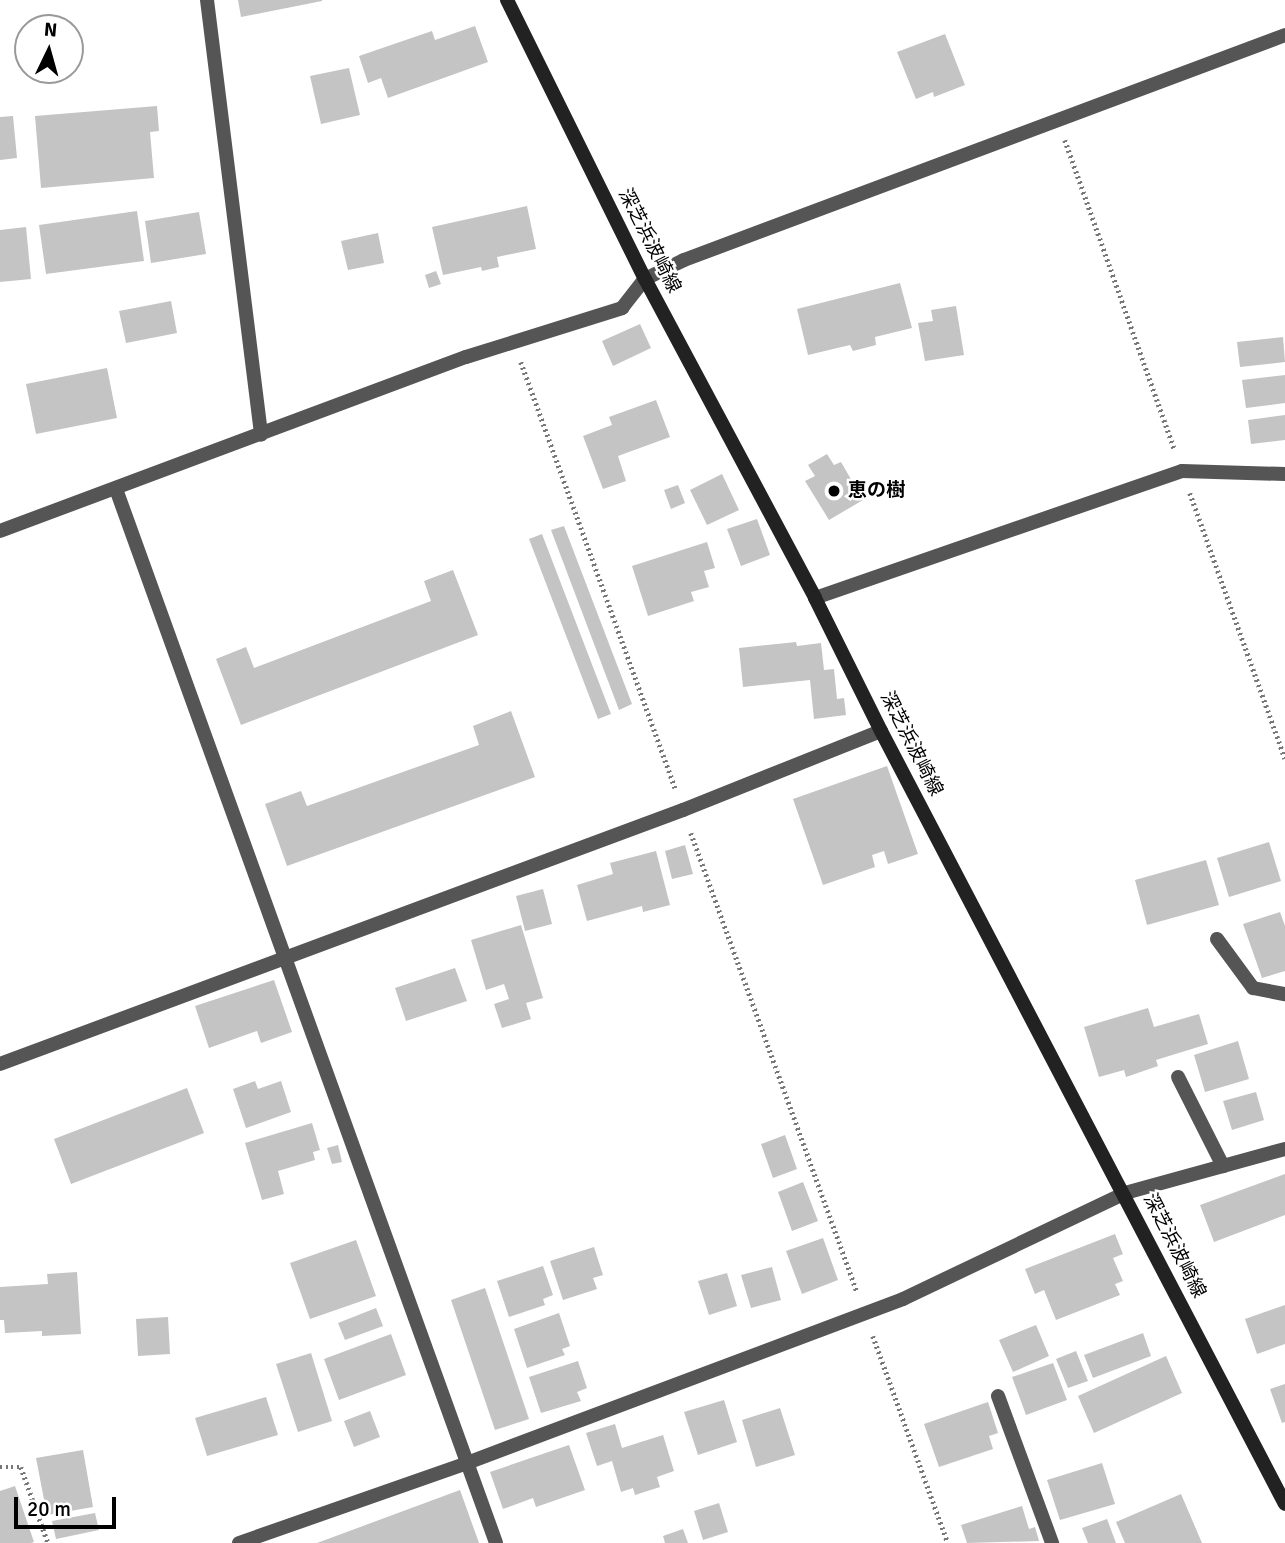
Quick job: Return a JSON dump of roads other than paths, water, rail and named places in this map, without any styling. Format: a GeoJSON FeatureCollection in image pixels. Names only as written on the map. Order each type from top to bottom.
{"type":"FeatureCollection","features":[{"type":"Feature","properties":{"kind":"main road","name":"深芝浜波崎線"},"geometry":{"type":"LineString","coordinates":[[507,0],[645,279],[815,597],[881,731],[1125,1193],[1285,1504]]}},
{"type":"Feature","properties":{"kind":"street"},"geometry":{"type":"LineString","coordinates":[[207,0],[261,435]]}},
{"type":"Feature","properties":{"kind":"street"},"geometry":{"type":"LineString","coordinates":[[0,531],[513,342],[622,308],[645,279],[684,260],[1285,35]]}},
{"type":"Feature","properties":{"kind":"street"},"geometry":{"type":"LineString","coordinates":[[815,597],[1182,471],[1285,474]]}},
{"type":"Feature","properties":{"kind":"street"},"geometry":{"type":"LineString","coordinates":[[116,489],[496,1543]]}},
{"type":"Feature","properties":{"kind":"street"},"geometry":{"type":"LineString","coordinates":[[0,1065],[683,810],[881,731]]}},
{"type":"Feature","properties":{"kind":"street"},"geometry":{"type":"LineString","coordinates":[[1217,939],[1253,988],[1285,994]]}},
{"type":"Feature","properties":{"kind":"street"},"geometry":{"type":"LineString","coordinates":[[1178,1077],[1223,1166]]}},
{"type":"Feature","properties":{"kind":"street"},"geometry":{"type":"LineString","coordinates":[[239,1543],[467,1463],[903,1299],[1125,1193],[1285,1149]]}},
{"type":"Feature","properties":{"kind":"street"},"geometry":{"type":"LineString","coordinates":[[998,1396],[1052,1543]]}},
{"type":"Feature","properties":{"kind":"place","name":"恵の樹"},"geometry":{"type":"Point","coordinates":[834,491]}}]}
